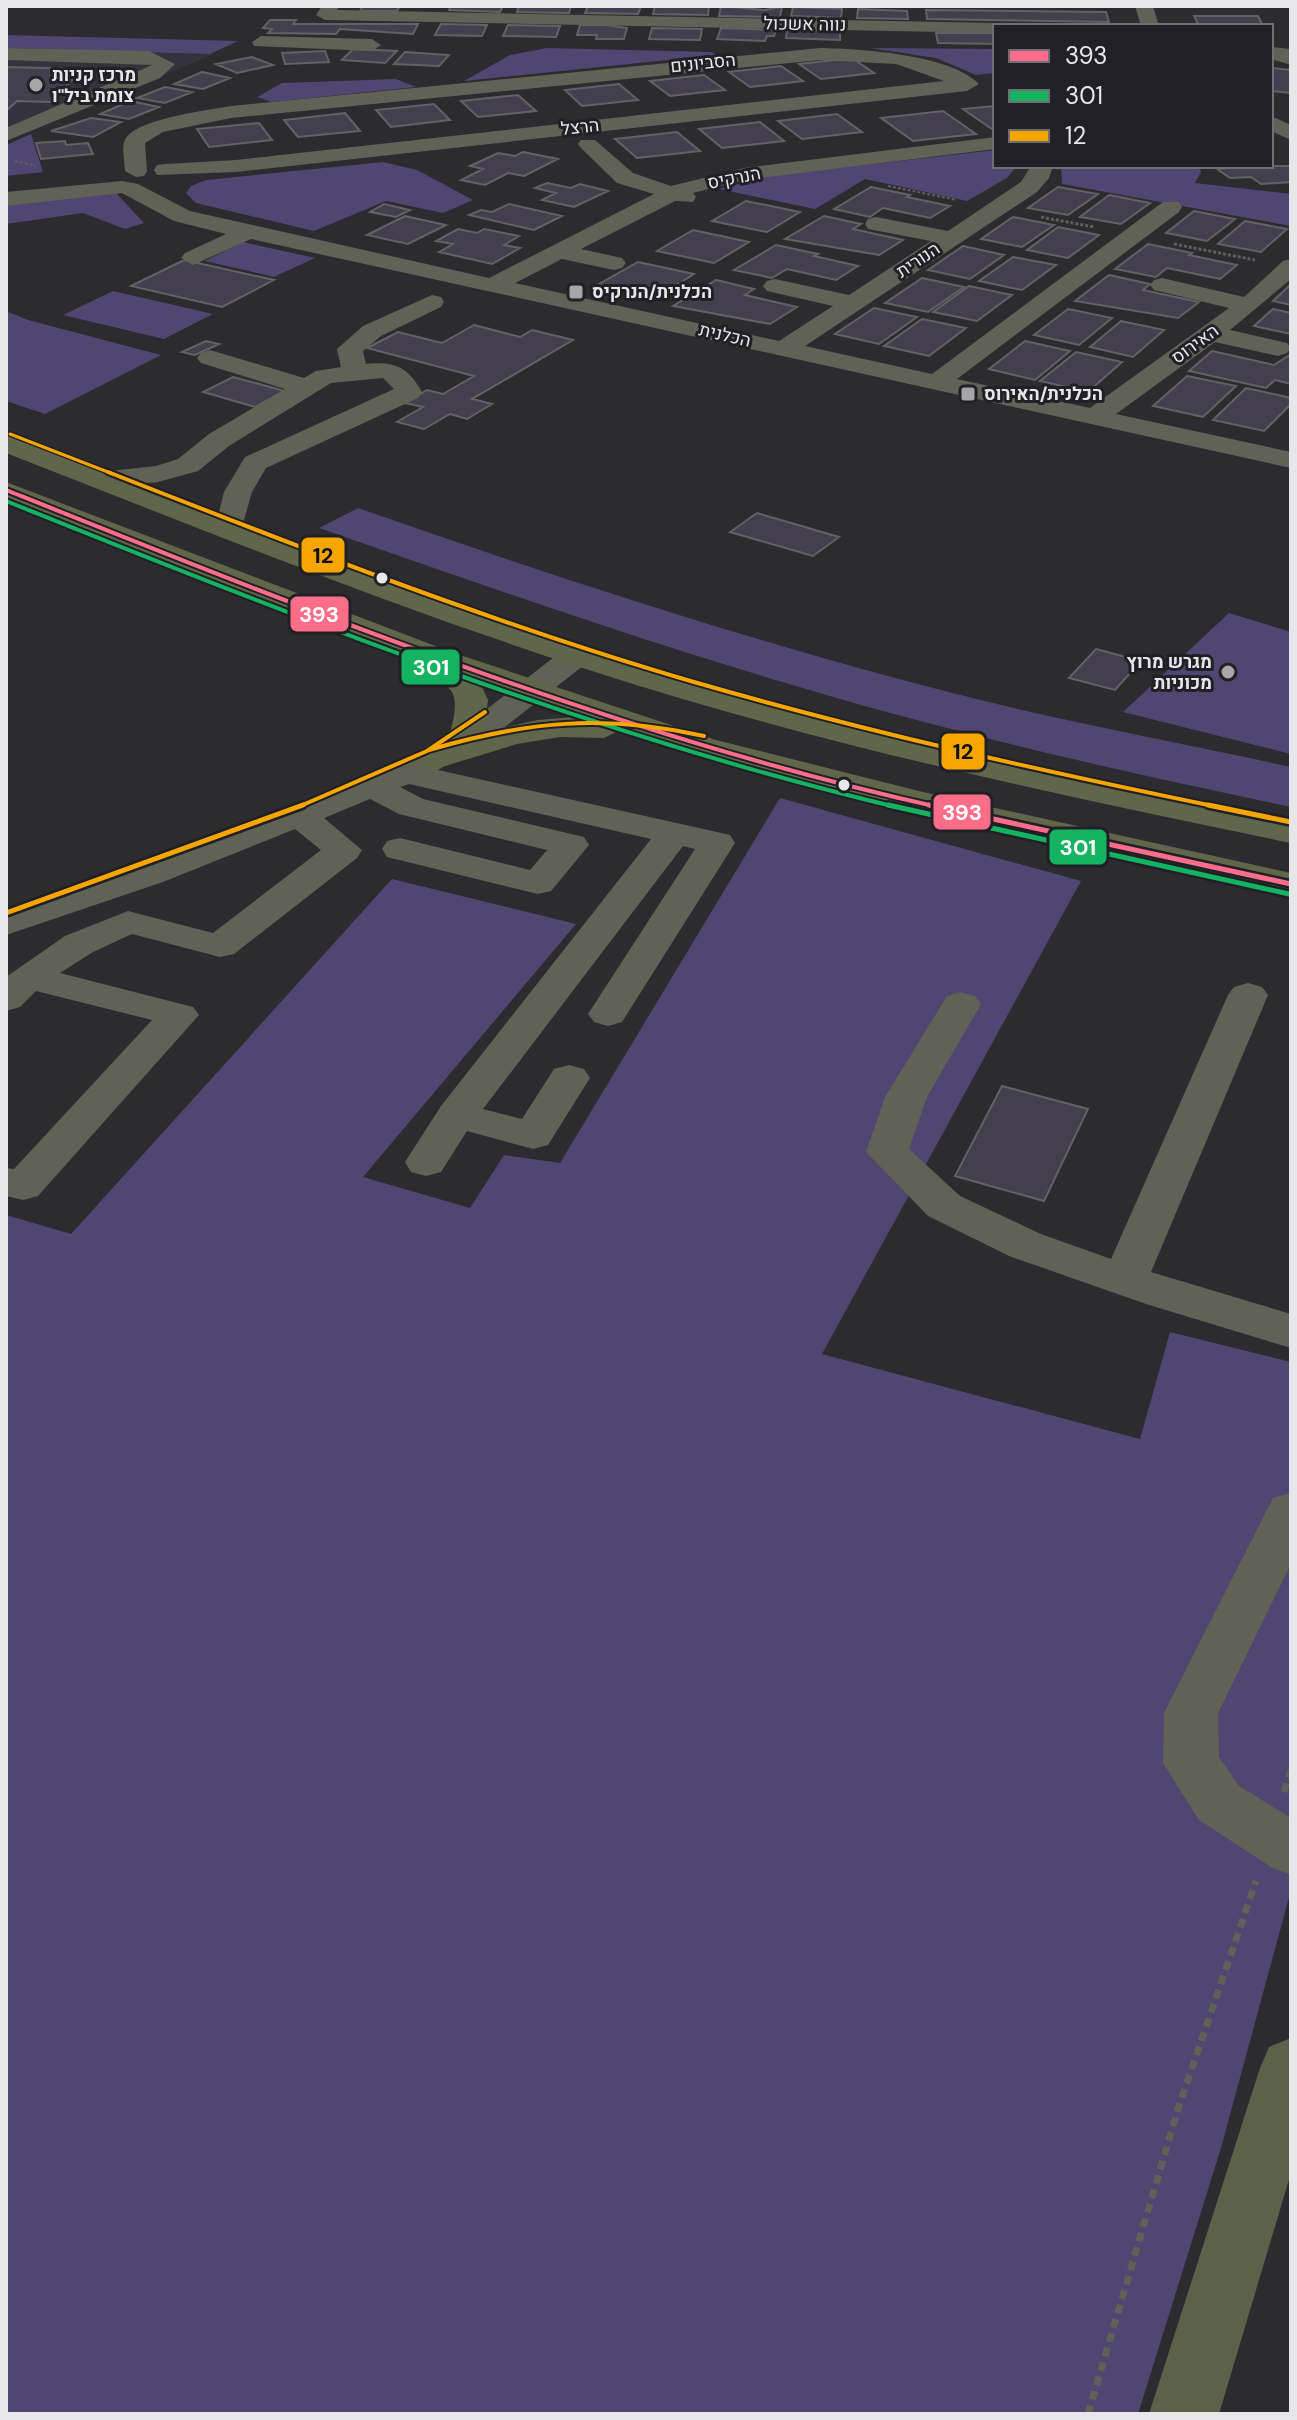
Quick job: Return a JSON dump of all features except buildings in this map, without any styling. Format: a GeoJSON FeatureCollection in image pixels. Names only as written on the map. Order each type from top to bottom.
{"type":"FeatureCollection","features":[{"type":"Feature","properties":{"kind":"highway"},"geometry":{"type":"LineString","coordinates":[[6,443],[422,603],[730,702],[1033,778],[1291,832]]}},
{"type":"Feature","properties":{"kind":"highway"},"geometry":{"type":"LineString","coordinates":[[6,490],[407,649],[665,735],[915,800],[1291,884]]}},
{"type":"Feature","properties":{"kind":"highway"},"geometry":{"type":"LineString","coordinates":[[407,649],[459,678],[471,692],[475,706],[466,737]]}},
{"type":"Feature","properties":{"kind":"highway"},"geometry":{"type":"LineString","coordinates":[[419,766],[497,737],[568,726],[665,735]]}},
{"type":"Feature","properties":{"kind":"main road"},"geometry":{"type":"LineString","coordinates":[[1184,2414],[1291,2068]]}},
{"type":"Feature","properties":{"kind":"street","name":"נווה אשכול"},"geometry":{"type":"LineString","coordinates":[[331,6],[325,15],[426,12],[993,28]]}},
{"type":"Feature","properties":{"kind":"street"},"geometry":{"type":"LineString","coordinates":[[261,42],[387,46]]}},
{"type":"Feature","properties":{"kind":"street"},"geometry":{"type":"LineString","coordinates":[[693,47],[731,51],[748,59]]}},
{"type":"Feature","properties":{"kind":"street"},"geometry":{"type":"LineString","coordinates":[[6,54],[149,57],[166,64],[153,74],[6,135]]}},
{"type":"Feature","properties":{"kind":"street","name":"הסביונים"},"geometry":{"type":"LineString","coordinates":[[127,181],[134,141],[157,127],[177,121],[430,86],[748,59],[884,55],[931,65],[967,85]]}},
{"type":"Feature","properties":{"kind":"street"},"geometry":{"type":"LineString","coordinates":[[430,86],[473,67]]}},
{"type":"Feature","properties":{"kind":"street","name":"הסביונים"},"geometry":{"type":"LineString","coordinates":[[403,74],[430,86]]}},
{"type":"Feature","properties":{"kind":"street","name":"הרצל"},"geometry":{"type":"LineString","coordinates":[[169,186],[236,166],[993,82]]}},
{"type":"Feature","properties":{"kind":"street","name":"הסביונים"},"geometry":{"type":"LineString","coordinates":[[177,121],[235,92],[234,101],[252,110]]}},
{"type":"Feature","properties":{"kind":"street"},"geometry":{"type":"LineString","coordinates":[[875,114],[988,96]]}},
{"type":"Feature","properties":{"kind":"street","name":"הרצל"},"geometry":{"type":"LineString","coordinates":[[169,186],[205,178],[988,96]]}},
{"type":"Feature","properties":{"kind":"street"},"geometry":{"type":"LineString","coordinates":[[1273,123],[1291,134]]}},
{"type":"Feature","properties":{"kind":"street"},"geometry":{"type":"LineString","coordinates":[[851,143],[871,157]]}},
{"type":"Feature","properties":{"kind":"street","name":"הנרקיס"},"geometry":{"type":"LineString","coordinates":[[495,284],[660,198],[712,199],[754,173],[786,168],[828,154],[871,157],[993,143]]}},
{"type":"Feature","properties":{"kind":"street"},"geometry":{"type":"LineString","coordinates":[[588,144],[616,172],[660,198],[712,199],[694,161]]}},
{"type":"Feature","properties":{"kind":"street"},"geometry":{"type":"LineString","coordinates":[[768,154],[786,168]]}},
{"type":"Feature","properties":{"kind":"street"},"geometry":{"type":"LineString","coordinates":[[737,157],[754,173]]}},
{"type":"Feature","properties":{"kind":"street"},"geometry":{"type":"LineString","coordinates":[[616,172],[660,167]]}},
{"type":"Feature","properties":{"kind":"street","name":"הנורית"},"geometry":{"type":"LineString","coordinates":[[785,348],[1029,187],[1038,178],[1041,168]]}},
{"type":"Feature","properties":{"kind":"street"},"geometry":{"type":"LineString","coordinates":[[6,190],[127,181],[169,186]]}},
{"type":"Feature","properties":{"kind":"street"},"geometry":{"type":"LineString","coordinates":[[6,199],[127,181]]}},
{"type":"Feature","properties":{"kind":"street","name":"הכלנית"},"geometry":{"type":"LineString","coordinates":[[127,181],[169,186],[182,216],[248,232],[1279,458]]}},
{"type":"Feature","properties":{"kind":"street"},"geometry":{"type":"LineString","coordinates":[[937,382],[1171,207]]}},
{"type":"Feature","properties":{"kind":"street"},"geometry":{"type":"LineString","coordinates":[[598,230],[648,232],[621,218]]}},
{"type":"Feature","properties":{"kind":"street"},"geometry":{"type":"LineString","coordinates":[[876,224],[951,238]]}},
{"type":"Feature","properties":{"kind":"street"},"geometry":{"type":"LineString","coordinates":[[193,258],[248,232]]}},
{"type":"Feature","properties":{"kind":"street"},"geometry":{"type":"LineString","coordinates":[[557,251],[614,263]]}},
{"type":"Feature","properties":{"kind":"street"},"geometry":{"type":"LineString","coordinates":[[535,263],[590,274]]}},
{"type":"Feature","properties":{"kind":"street","name":"האירוס"},"geometry":{"type":"LineString","coordinates":[[1095,417],[1249,305],[1290,267]]}},
{"type":"Feature","properties":{"kind":"street"},"geometry":{"type":"LineString","coordinates":[[1162,285],[1249,305]]}},
{"type":"Feature","properties":{"kind":"street"},"geometry":{"type":"LineString","coordinates":[[775,286],[853,303]]}},
{"type":"Feature","properties":{"kind":"street"},"geometry":{"type":"LineString","coordinates":[[355,372],[350,349],[372,331],[432,302]]}},
{"type":"Feature","properties":{"kind":"street"},"geometry":{"type":"LineString","coordinates":[[1209,333],[1278,348]]}},
{"type":"Feature","properties":{"kind":"street"},"geometry":{"type":"LineString","coordinates":[[692,352],[1140,454]]}},
{"type":"Feature","properties":{"kind":"street"},"geometry":{"type":"LineString","coordinates":[[210,358],[304,386]]}},
{"type":"Feature","properties":{"kind":"street"},"geometry":{"type":"LineString","coordinates":[[101,479],[158,474],[188,465],[205,450],[304,386],[325,376],[386,370],[400,376],[409,392],[255,463],[238,492],[230,528]]}},
{"type":"Feature","properties":{"kind":"street"},"geometry":{"type":"LineString","coordinates":[[1279,458],[1291,432]]}},
{"type":"Feature","properties":{"kind":"street"},"geometry":{"type":"LineString","coordinates":[[205,450],[235,454],[294,445]]}},
{"type":"Feature","properties":{"kind":"street"},"geometry":{"type":"LineString","coordinates":[[6,924],[301,817],[419,766],[532,692],[577,655]]}},
{"type":"Feature","properties":{"kind":"street"},"geometry":{"type":"LineString","coordinates":[[419,766],[717,843],[608,1014]]}},
{"type":"Feature","properties":{"kind":"street"},"geometry":{"type":"LineString","coordinates":[[373,787],[411,807],[571,845],[538,883],[400,849]]}},
{"type":"Feature","properties":{"kind":"street"},"geometry":{"type":"LineString","coordinates":[[17,988],[79,944],[128,922],[220,946],[344,850],[301,817]]}},
{"type":"Feature","properties":{"kind":"street"},"geometry":{"type":"LineString","coordinates":[[426,1162],[456,1115],[674,833]]}},
{"type":"Feature","properties":{"kind":"street"},"geometry":{"type":"LineString","coordinates":[[6,1182],[23,1186],[179,1015],[17,988]]}},
{"type":"Feature","properties":{"kind":"street"},"geometry":{"type":"LineString","coordinates":[[1125,1279],[1248,995]]}},
{"type":"Feature","properties":{"kind":"street"},"geometry":{"type":"LineString","coordinates":[[961,1004],[906,1097],[887,1152],[944,1206],[1025,1245],[1291,1331]]}},
{"type":"Feature","properties":{"kind":"street"},"geometry":{"type":"LineString","coordinates":[[456,1115],[533,1135],[569,1078]]}},
{"type":"Feature","properties":{"kind":"street"},"geometry":{"type":"LineString","coordinates":[[1281,1843],[1219,1803],[1191,1763],[1191,1713],[1291,1512]]}},
{"type":"Feature","properties":{"kind":"path"},"geometry":{"type":"LineString","coordinates":[[828,154],[870,183],[1290,267]]}},
{"type":"Feature","properties":{"kind":"path"},"geometry":{"type":"LineString","coordinates":[[1088,2414],[1178,2109],[1281,1843]]}},
{"type":"Feature","properties":{"kind":"shaded area"},"geometry":{"type":"Polygon","coordinates":[[[6,35],[238,41],[210,54],[6,48],[6,35]]]}},
{"type":"Feature","properties":{"kind":"shaded area"},"geometry":{"type":"Polygon","coordinates":[[[6,48],[214,54],[6,140],[6,48]]]}},
{"type":"Feature","properties":{"kind":"shaded area"},"geometry":{"type":"Polygon","coordinates":[[[547,48],[711,52],[717,55],[464,81],[510,55],[547,48]]]}},
{"type":"Feature","properties":{"kind":"shaded area"},"geometry":{"type":"Polygon","coordinates":[[[870,48],[993,49],[993,73],[976,75],[936,58],[870,48]]]}},
{"type":"Feature","properties":{"kind":"shaded area"},"geometry":{"type":"Polygon","coordinates":[[[396,79],[416,87],[272,102],[257,97],[282,83],[396,79]]]}},
{"type":"Feature","properties":{"kind":"shaded area"},"geometry":{"type":"Polygon","coordinates":[[[31,134],[43,172],[6,176],[6,145],[31,134]]]}},
{"type":"Feature","properties":{"kind":"shaded area"},"geometry":{"type":"Polygon","coordinates":[[[993,150],[993,168],[1015,168],[1007,178],[967,201],[865,179],[815,209],[719,189],[769,176],[993,150]]]}},
{"type":"Feature","properties":{"kind":"shaded area"},"geometry":{"type":"Polygon","coordinates":[[[383,162],[417,170],[473,200],[443,213],[386,201],[314,231],[196,203],[186,193],[191,186],[206,180],[383,162]]]}},
{"type":"Feature","properties":{"kind":"shaded area"},"geometry":{"type":"Polygon","coordinates":[[[1061,168],[1200,168],[1201,172],[1195,183],[1291,194],[1291,226],[1062,184],[1061,168]]]}},
{"type":"Feature","properties":{"kind":"shaded area"},"geometry":{"type":"Polygon","coordinates":[[[116,193],[144,223],[125,229],[83,213],[6,224],[6,205],[116,193]]]}},
{"type":"Feature","properties":{"kind":"shaded area"},"geometry":{"type":"Polygon","coordinates":[[[243,242],[315,258],[274,277],[205,261],[243,242]]]}},
{"type":"Feature","properties":{"kind":"shaded area"},"geometry":{"type":"Polygon","coordinates":[[[113,291],[213,314],[164,339],[63,315],[113,291]]]}},
{"type":"Feature","properties":{"kind":"shaded area"},"geometry":{"type":"Polygon","coordinates":[[[6,311],[28,320],[161,355],[45,414],[6,401],[6,311]]]}},
{"type":"Feature","properties":{"kind":"shaded area"},"geometry":{"type":"Polygon","coordinates":[[[358,508],[603,591],[851,666],[1018,709],[1291,767],[1291,807],[1034,750],[842,700],[605,626],[319,528],[358,508]]]}},
{"type":"Feature","properties":{"kind":"shaded area","name":"מגרש מרוץ מכוניות"},"geometry":{"type":"Polygon","coordinates":[[[1229,613],[1291,632],[1291,754],[1123,712],[1229,613]]]}},
{"type":"Feature","properties":{"kind":"shaded area"},"geometry":{"type":"Polygon","coordinates":[[[780,798],[1081,881],[822,1354],[1140,1439],[1170,1332],[1291,1362],[1291,1890],[1221,2148],[1138,2414],[6,2414],[6,1215],[71,1234],[392,879],[576,924],[363,1177],[470,1208],[504,1155],[560,1163],[780,798]]]}},
{"type":"Feature","properties":{"kind":"transit line","name":"12"},"geometry":{"type":"LineString","coordinates":[[10,434],[383,578],[694,682],[948,748],[1291,822]]}},
{"type":"Feature","properties":{"kind":"transit line","name":"393"},"geometry":{"type":"LineString","coordinates":[[6,490],[439,659],[615,720],[777,767],[923,804],[1291,884]]}},
{"type":"Feature","properties":{"kind":"transit line","name":"301"},"geometry":{"type":"LineString","coordinates":[[6,501],[352,638],[614,730],[849,796],[1289,894]]}},
{"type":"Feature","properties":{"kind":"transit line","name":"12"},"geometry":{"type":"LineString","coordinates":[[6,913],[336,793],[427,751],[485,712]]}},
{"type":"Feature","properties":{"kind":"transit line","name":"12"},"geometry":{"type":"LineString","coordinates":[[429,750],[499,731],[565,721],[632,723],[704,736]]}},
{"type":"Feature","properties":{"kind":"place","name":"מרכז קניות צומת ביל\"ו"},"geometry":{"type":"Point","coordinates":[36,85]}},
{"type":"Feature","properties":{"kind":"place","name":"הכלנית/הנרקיס"},"geometry":{"type":"Point","coordinates":[576,292]}},
{"type":"Feature","properties":{"kind":"place","name":"הכלנית/האירוס"},"geometry":{"type":"Point","coordinates":[968,394]}},
{"type":"Feature","properties":{"kind":"place","name":"מגרש מרוץ מכוניות"},"geometry":{"type":"Point","coordinates":[1228,672]}}]}
